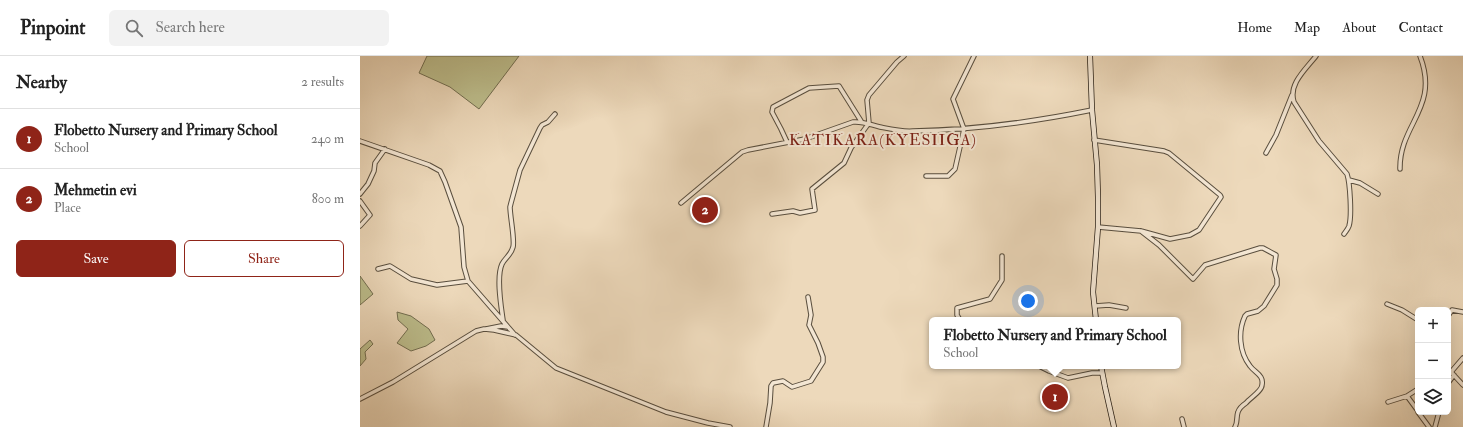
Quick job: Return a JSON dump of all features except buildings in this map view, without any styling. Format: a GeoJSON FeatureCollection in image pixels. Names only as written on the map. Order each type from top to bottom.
{"type":"FeatureCollection","features":[{"type":"Feature","properties":{"kind":"main road"},"geometry":{"type":"LineString","coordinates":[[1090,56],[1092,110],[1097,165],[1098,227],[1093,292],[1096,317]]}},
{"type":"Feature","properties":{"kind":"main road"},"geometry":{"type":"LineString","coordinates":[[1101,369],[1114,427]]}},
{"type":"Feature","properties":{"kind":"street"},"geometry":{"type":"LineString","coordinates":[[772,214],[794,211],[800,214],[814,211],[815,208],[812,189],[844,163],[851,148],[869,124],[868,95],[904,56]]}},
{"type":"Feature","properties":{"kind":"street"},"geometry":{"type":"LineString","coordinates":[[926,176],[948,176],[952,174],[955,169],[964,129],[953,99],[974,56]]}},
{"type":"Feature","properties":{"kind":"street"},"geometry":{"type":"LineString","coordinates":[[1266,153],[1276,136],[1292,95],[1294,84],[1316,56]]}},
{"type":"Feature","properties":{"kind":"street"},"geometry":{"type":"LineString","coordinates":[[1400,169],[1400,154],[1426,94],[1425,75],[1420,56]]}},
{"type":"Feature","properties":{"kind":"street"},"geometry":{"type":"LineString","coordinates":[[787,142],[772,112],[772,109],[773,107],[809,88],[839,86],[861,121]]}},
{"type":"Feature","properties":{"kind":"street"},"geometry":{"type":"LineString","coordinates":[[1292,95],[1294,102],[1319,140],[1347,174],[1350,186],[1349,225],[1344,234]]}},
{"type":"Feature","properties":{"kind":"street"},"geometry":{"type":"LineString","coordinates":[[681,203],[742,152],[806,139],[853,122],[861,121],[882,127],[911,132],[964,129],[1048,119],[1092,110]]}},
{"type":"Feature","properties":{"kind":"street"},"geometry":{"type":"LineString","coordinates":[[503,321],[499,289],[503,263],[510,256],[514,245],[510,213],[511,202],[520,170],[540,128],[555,114]]}},
{"type":"Feature","properties":{"kind":"street"},"geometry":{"type":"LineString","coordinates":[[1094,140],[1170,153],[1221,198],[1199,230],[1194,234],[1174,239],[1141,231],[1098,227]]}},
{"type":"Feature","properties":{"kind":"street"},"geometry":{"type":"LineString","coordinates":[[360,141],[429,165],[440,171],[461,227],[464,267],[468,281],[484,297],[516,335],[556,368],[666,412],[730,427]]}},
{"type":"Feature","properties":{"kind":"street"},"geometry":{"type":"LineString","coordinates":[[360,194],[367,187],[374,170],[374,163],[385,149]]}},
{"type":"Feature","properties":{"kind":"street"},"geometry":{"type":"LineString","coordinates":[[1349,180],[1360,183],[1378,194]]}},
{"type":"Feature","properties":{"kind":"street"},"geometry":{"type":"LineString","coordinates":[[360,202],[370,215],[360,226]]}},
{"type":"Feature","properties":{"kind":"street"},"geometry":{"type":"LineString","coordinates":[[1141,231],[1193,279],[1205,265],[1260,248],[1276,255],[1274,269],[1277,285],[1264,306],[1258,311],[1245,316],[1240,336],[1240,341],[1246,360],[1250,367],[1260,376],[1262,380],[1262,387],[1238,411],[1238,420],[1235,427]]}},
{"type":"Feature","properties":{"kind":"street"},"geometry":{"type":"LineString","coordinates":[[958,317],[957,308],[990,299],[1002,280],[1002,256]]}},
{"type":"Feature","properties":{"kind":"street"},"geometry":{"type":"LineString","coordinates":[[378,269],[390,266],[411,280],[437,285],[468,281]]}},
{"type":"Feature","properties":{"kind":"street"},"geometry":{"type":"LineString","coordinates":[[766,427],[771,386],[773,383],[783,381],[792,387],[810,381],[813,379],[823,362],[823,357],[818,343],[809,325],[811,315],[808,297]]}},
{"type":"Feature","properties":{"kind":"street"},"geometry":{"type":"LineString","coordinates":[[1387,304],[1402,310],[1415,318]]}},
{"type":"Feature","properties":{"kind":"street"},"geometry":{"type":"LineString","coordinates":[[1095,306],[1126,308]]}},
{"type":"Feature","properties":{"kind":"street"},"geometry":{"type":"LineString","coordinates":[[1451,312],[1452,310],[1463,312]]}},
{"type":"Feature","properties":{"kind":"street"},"geometry":{"type":"LineString","coordinates":[[360,399],[393,382],[476,331],[488,328],[508,327]]}},
{"type":"Feature","properties":{"kind":"street"},"geometry":{"type":"LineString","coordinates":[[484,329],[516,335]]}},
{"type":"Feature","properties":{"kind":"street"},"geometry":{"type":"LineString","coordinates":[[1463,358],[1451,373],[1463,385]]}},
{"type":"Feature","properties":{"kind":"street"},"geometry":{"type":"LineString","coordinates":[[1045,369],[1068,378],[1092,373],[1102,373]]}},
{"type":"Feature","properties":{"kind":"street"},"geometry":{"type":"LineString","coordinates":[[1388,402],[1407,396],[1415,391]]}},
{"type":"Feature","properties":{"kind":"street"},"geometry":{"type":"LineString","coordinates":[[1407,396],[1415,408]]}},
{"type":"Feature","properties":{"kind":"street"},"geometry":{"type":"LineString","coordinates":[[1420,415],[1429,427]]}},
{"type":"Feature","properties":{"kind":"street"},"geometry":{"type":"LineString","coordinates":[[1435,427],[1438,415]]}},
{"type":"Feature","properties":{"kind":"street"},"geometry":{"type":"LineString","coordinates":[[1182,420],[1184,427]]}},
{"type":"Feature","properties":{"kind":"green space"},"geometry":{"type":"Polygon","coordinates":[[[427,56],[519,56],[479,109],[450,87],[419,73],[427,56]]]}},
{"type":"Feature","properties":{"kind":"green space"},"geometry":{"type":"Polygon","coordinates":[[[360,276],[373,294],[360,305],[360,276]]]}},
{"type":"Feature","properties":{"kind":"green space"},"geometry":{"type":"Polygon","coordinates":[[[397,312],[411,316],[429,329],[435,340],[426,346],[411,351],[397,343],[408,329],[398,320],[397,312]]]}},
{"type":"Feature","properties":{"kind":"green space"},"geometry":{"type":"Polygon","coordinates":[[[370,340],[373,344],[365,352],[366,359],[360,366],[360,349],[370,340]]]}},
{"type":"Feature","properties":{"kind":"place","name":"Mehmetin evi"},"geometry":{"type":"Point","coordinates":[705,210]}},
{"type":"Feature","properties":{"kind":"place","name":"Flobetto Nursery and Primary School"},"geometry":{"type":"Point","coordinates":[1055,397]}},
{"type":"Feature","properties":{"kind":"district","name":"KATIKARA(KYESIIGA)"},"geometry":{"type":"Point","coordinates":[883,139]}}]}
